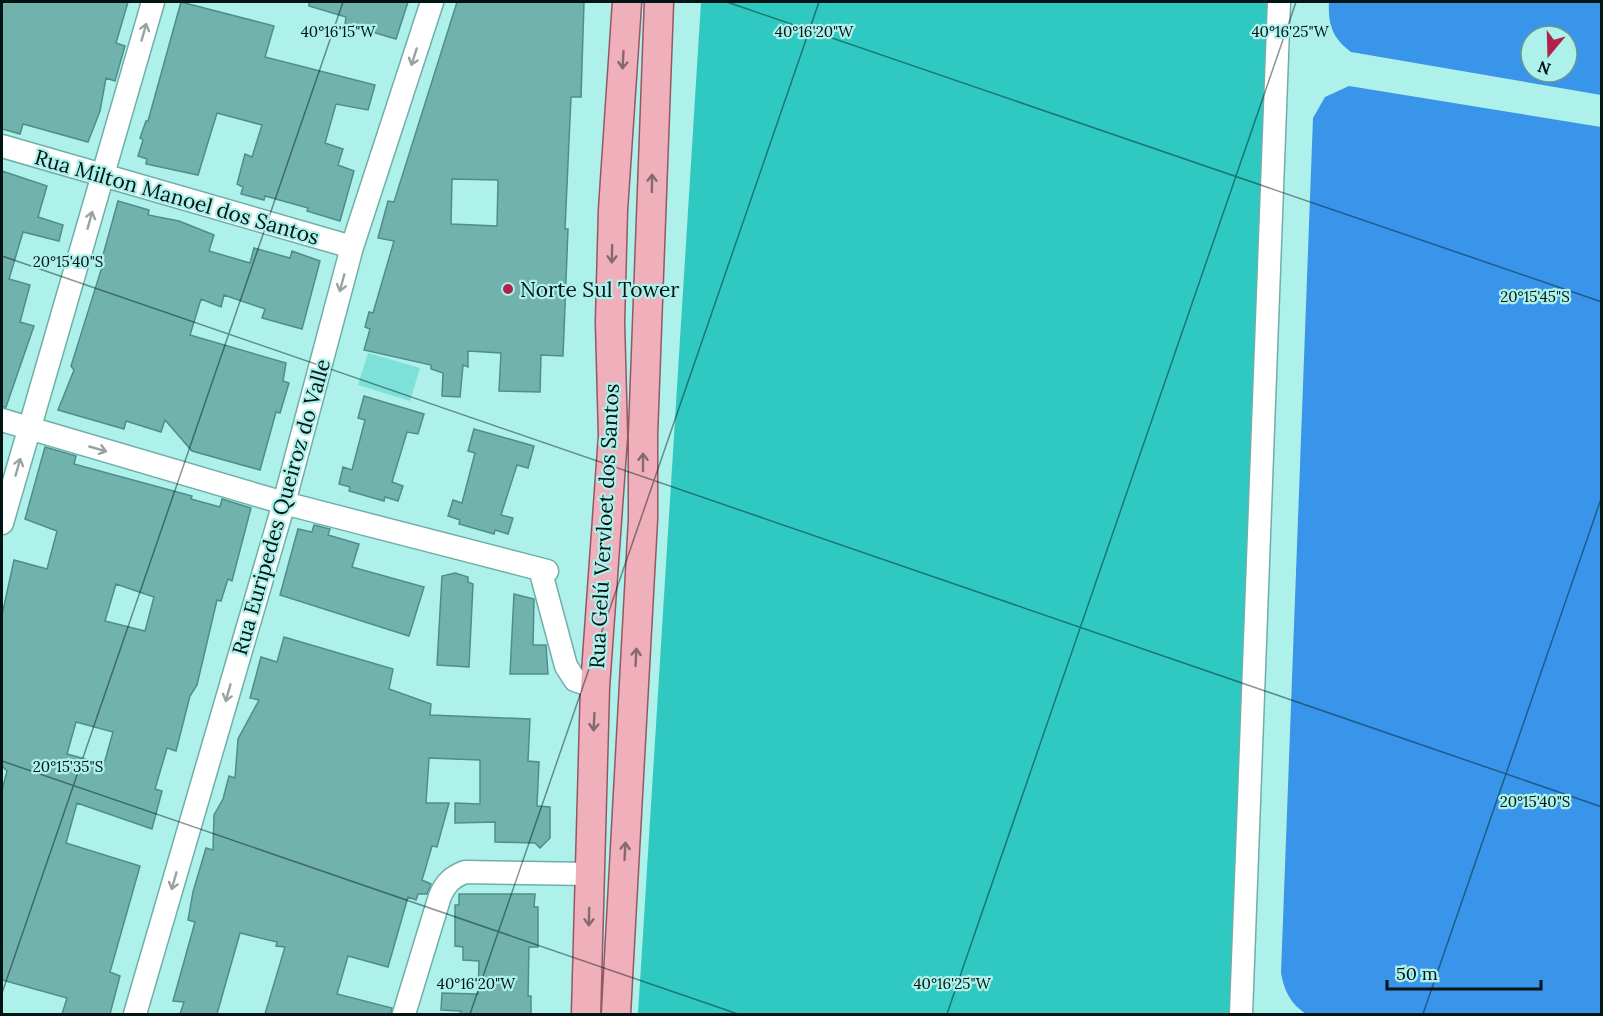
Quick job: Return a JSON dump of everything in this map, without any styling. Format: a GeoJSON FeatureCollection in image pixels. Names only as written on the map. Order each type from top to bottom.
{"type":"FeatureCollection","features":[{"type":"Feature","properties":{"kind":"main road","name":"Rua Gelú Vervloet dos Santos"},"geometry":{"type":"LineString","coordinates":[[586,1014],[595,687],[613,436],[610,322],[613,210],[627,2]]}},
{"type":"Feature","properties":{"kind":"main road","name":"Rua Gelú Vervloet dos Santos"},"geometry":{"type":"LineString","coordinates":[[616,1014],[643,519],[643,435],[659,2]]}},
{"type":"Feature","properties":{"kind":"street"},"geometry":{"type":"LineString","coordinates":[[2,524],[153,2]]}},
{"type":"Feature","properties":{"kind":"street","name":"Rua Euripedes Queiroz do Valle"},"geometry":{"type":"LineString","coordinates":[[135,1014],[284,503],[352,247],[432,2]]}},
{"type":"Feature","properties":{"kind":"street"},"geometry":{"type":"LineString","coordinates":[[1241,1014],[1279,2]]}},
{"type":"Feature","properties":{"kind":"street","name":"Rua Milton Manoel dos Santos"},"geometry":{"type":"LineString","coordinates":[[2,146],[352,247]]}},
{"type":"Feature","properties":{"kind":"street"},"geometry":{"type":"LineString","coordinates":[[2,420],[284,503],[543,570],[566,666],[575,680],[595,687]]}},
{"type":"Feature","properties":{"kind":"street"},"geometry":{"type":"LineString","coordinates":[[404,1014],[440,896],[446,884],[456,875],[465,872],[590,874]]}},
{"type":"Feature","properties":{"kind":"shaded area"},"geometry":{"type":"Polygon","coordinates":[[[701,2],[1277,2],[1243,1014],[638,1014],[701,2]]]}},
{"type":"Feature","properties":{"kind":"shaded area"},"geometry":{"type":"Polygon","coordinates":[[[1329,2],[1601,2],[1601,95],[1537,84],[1579,84],[1579,24],[1519,24],[1519,81],[1351,52],[1335,36],[1331,24],[1329,2]]]}},
{"type":"Feature","properties":{"kind":"shaded area"},"geometry":{"type":"Polygon","coordinates":[[[1349,86],[1601,127],[1601,1014],[1306,1014],[1292,1001],[1282,980],[1313,118],[1325,97],[1349,86]]]}},
{"type":"Feature","properties":{"kind":"shaded area"},"geometry":{"type":"Polygon","coordinates":[[[368,353],[420,368],[410,401],[358,385],[368,353]]]}},
{"type":"Feature","properties":{"kind":"building"},"geometry":{"type":"Polygon","coordinates":[[[2,2],[128,2],[116,43],[125,46],[115,81],[106,78],[100,111],[88,142],[23,124],[20,134],[2,129],[2,2]]]}},
{"type":"Feature","properties":{"kind":"building"},"geometry":{"type":"Polygon","coordinates":[[[181,2],[274,26],[265,57],[375,85],[368,110],[336,104],[325,143],[343,149],[338,165],[354,171],[340,221],[307,211],[308,208],[265,196],[264,200],[241,194],[243,187],[237,184],[245,154],[252,157],[262,125],[217,113],[198,175],[146,164],[147,159],[138,156],[143,140],[140,138],[146,121],[148,121],[181,2]]]}},
{"type":"Feature","properties":{"kind":"building"},"geometry":{"type":"Polygon","coordinates":[[[309,2],[408,2],[396,39],[345,24],[346,17],[309,6],[309,2]]]}},
{"type":"Feature","properties":{"kind":"building"},"geometry":{"type":"Polygon","coordinates":[[[457,2],[584,2],[581,97],[571,97],[565,229],[568,229],[563,356],[541,355],[540,392],[499,391],[501,353],[468,351],[468,367],[463,365],[460,397],[442,396],[443,373],[431,369],[431,365],[364,350],[370,329],[365,327],[369,312],[373,313],[394,241],[378,238],[388,201],[394,202],[457,2]],[[452,179],[451,224],[497,226],[498,180],[452,179]]]}},
{"type":"Feature","properties":{"kind":"building"},"geometry":{"type":"Polygon","coordinates":[[[2,171],[47,186],[38,217],[63,225],[59,241],[23,232],[9,279],[30,285],[20,322],[34,326],[6,407],[2,407],[2,171]]]}},
{"type":"Feature","properties":{"kind":"building"},"geometry":{"type":"Polygon","coordinates":[[[118,201],[149,210],[148,215],[179,221],[214,235],[209,251],[250,263],[254,248],[290,258],[292,251],[320,261],[302,329],[262,318],[265,309],[224,295],[221,307],[201,299],[190,335],[286,363],[283,381],[289,383],[280,413],[276,412],[260,470],[192,451],[165,420],[161,432],[126,421],[124,429],[58,410],[74,370],[71,366],[102,267],[100,266],[118,201]]]}},
{"type":"Feature","properties":{"kind":"building"},"geometry":{"type":"Polygon","coordinates":[[[364,396],[424,414],[418,434],[407,432],[392,482],[403,486],[398,501],[385,497],[384,501],[349,491],[350,487],[339,484],[343,467],[352,470],[365,420],[358,418],[364,396]]]}},
{"type":"Feature","properties":{"kind":"building"},"geometry":{"type":"Polygon","coordinates":[[[474,429],[534,446],[528,468],[517,465],[501,515],[513,518],[508,534],[495,530],[494,534],[459,524],[460,520],[448,516],[453,500],[462,503],[475,453],[468,451],[474,429]]]}},
{"type":"Feature","properties":{"kind":"building"},"geometry":{"type":"Polygon","coordinates":[[[45,447],[76,456],[74,464],[192,496],[191,499],[220,507],[222,499],[251,508],[232,581],[228,579],[221,601],[217,600],[197,685],[190,696],[176,751],[167,748],[155,789],[162,791],[152,829],[77,803],[66,843],[140,866],[110,972],[120,976],[110,1014],[62,1014],[67,998],[2,980],[2,790],[7,771],[2,766],[2,615],[14,560],[47,569],[57,531],[25,519],[45,447]],[[116,584],[105,621],[145,631],[154,597],[116,584]],[[76,722],[67,754],[104,764],[113,732],[76,722]]]}},
{"type":"Feature","properties":{"kind":"building"},"geometry":{"type":"Polygon","coordinates":[[[314,525],[330,529],[328,535],[359,544],[352,567],[424,587],[409,636],[280,595],[298,529],[312,532],[314,525]]]}},
{"type":"Feature","properties":{"kind":"building"},"geometry":{"type":"Polygon","coordinates":[[[455,573],[468,577],[468,582],[473,584],[469,667],[437,665],[442,576],[455,573]]]}},
{"type":"Feature","properties":{"kind":"building"},"geometry":{"type":"Polygon","coordinates":[[[514,594],[534,599],[533,645],[546,645],[548,674],[510,674],[514,594]]]}},
{"type":"Feature","properties":{"kind":"building"},"geometry":{"type":"Polygon","coordinates":[[[284,637],[393,669],[389,689],[431,704],[430,715],[530,719],[528,761],[539,762],[537,806],[550,807],[550,838],[540,848],[535,843],[495,842],[495,822],[455,823],[455,803],[480,804],[480,760],[429,758],[426,803],[449,803],[437,847],[432,846],[422,880],[431,884],[427,894],[418,894],[416,900],[408,897],[388,967],[348,956],[337,994],[392,1008],[391,1014],[265,1014],[285,947],[276,946],[277,942],[240,933],[217,1014],[180,1014],[184,1002],[173,1001],[195,922],[188,920],[193,892],[206,848],[213,850],[214,815],[223,799],[229,776],[235,778],[238,739],[259,700],[250,698],[261,657],[277,662],[284,637]]]}},
{"type":"Feature","properties":{"kind":"building"},"geometry":{"type":"Polygon","coordinates":[[[459,894],[535,894],[534,907],[538,907],[538,947],[529,947],[528,996],[531,996],[531,1014],[460,1014],[461,1011],[441,1010],[442,993],[478,994],[479,961],[463,960],[463,947],[455,946],[455,905],[459,905],[459,894]]]}},
{"type":"Feature","properties":{"kind":"place","name":"Norte Sul Tower"},"geometry":{"type":"Point","coordinates":[508,289]}}]}
